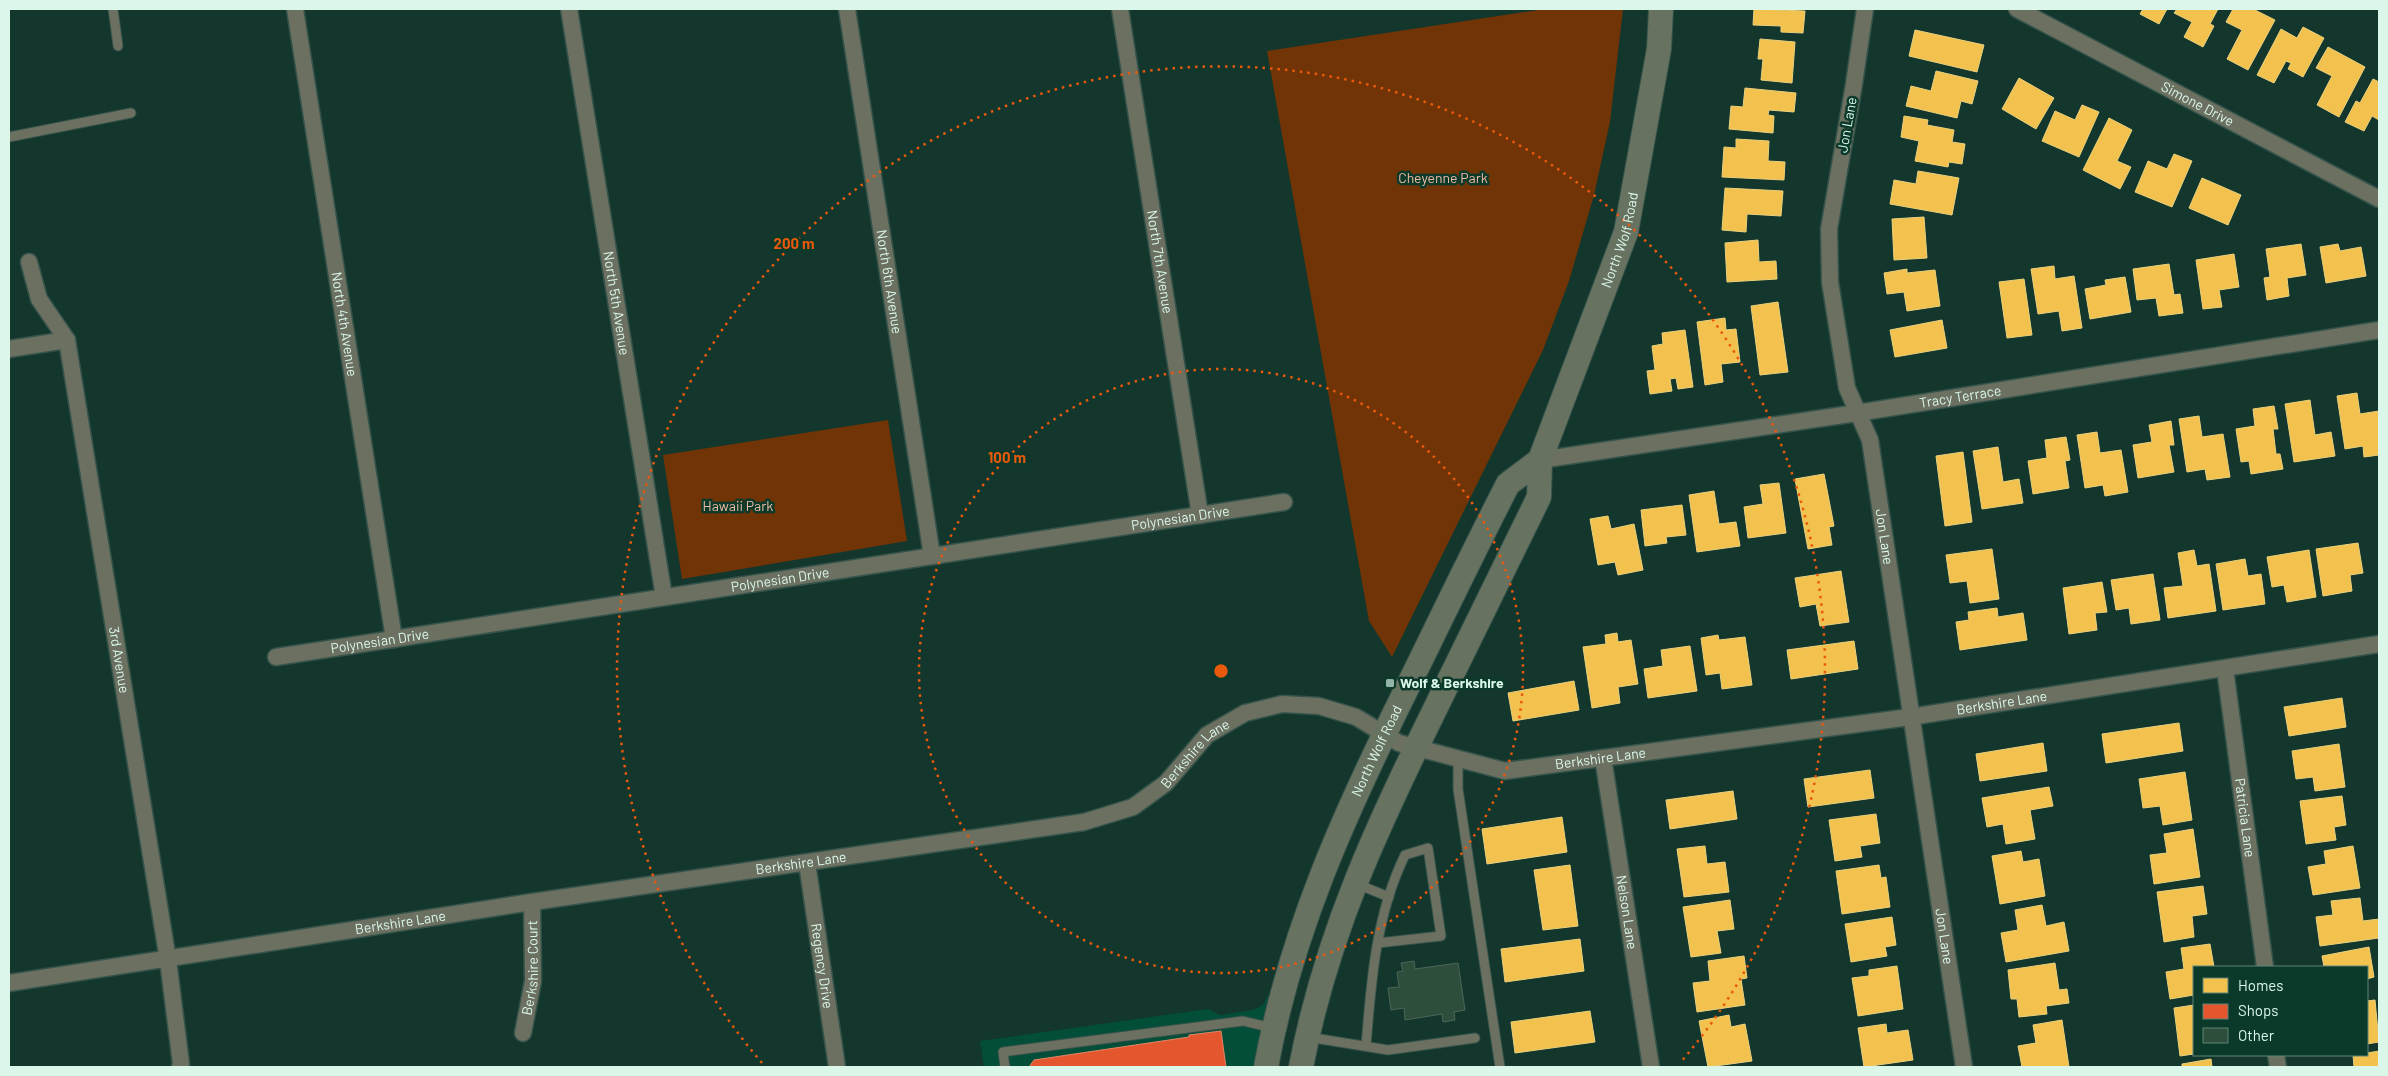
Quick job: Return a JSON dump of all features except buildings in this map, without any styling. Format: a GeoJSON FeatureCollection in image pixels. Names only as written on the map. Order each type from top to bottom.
{"type":"FeatureCollection","features":[{"type":"Feature","properties":{"kind":"main road","name":"North Wolf Road"},"geometry":{"type":"LineString","coordinates":[[1301,1067],[1326,964],[1354,883],[1416,748],[1539,497],[1540,460],[1626,232],[1660,49],[1661,9]]}},
{"type":"Feature","properties":{"kind":"main road","name":"North Wolf Road"},"geometry":{"type":"LineString","coordinates":[[1266,1067],[1293,954],[1317,884],[1345,816],[1508,484],[1540,460]]}},
{"type":"Feature","properties":{"kind":"street","name":"North 4th Avenue"},"geometry":{"type":"LineString","coordinates":[[295,9],[394,639]]}},
{"type":"Feature","properties":{"kind":"street","name":"North 5th Avenue"},"geometry":{"type":"LineString","coordinates":[[569,9],[664,597]]}},
{"type":"Feature","properties":{"kind":"street","name":"North 6th Avenue"},"geometry":{"type":"LineString","coordinates":[[847,9],[932,556]]}},
{"type":"Feature","properties":{"kind":"street","name":"North 7th Avenue"},"geometry":{"type":"LineString","coordinates":[[1120,9],[1200,515]]}},
{"type":"Feature","properties":{"kind":"street","name":"Jon Lane"},"geometry":{"type":"LineString","coordinates":[[1865,9],[1829,229],[1830,282],[1847,388],[1870,440],[1910,717],[1964,1067]]}},
{"type":"Feature","properties":{"kind":"street","name":"Simone Drive"},"geometry":{"type":"LineString","coordinates":[[2017,9],[2379,199]]}},
{"type":"Feature","properties":{"kind":"street","name":"3rd Avenue"},"geometry":{"type":"LineString","coordinates":[[29,262],[39,299],[67,340],[168,960],[180,1067]]}},
{"type":"Feature","properties":{"kind":"street","name":"Tracy Terrace"},"geometry":{"type":"LineString","coordinates":[[1540,460],[1857,414],[2379,330]]}},
{"type":"Feature","properties":{"kind":"street"},"geometry":{"type":"LineString","coordinates":[[9,349],[67,340]]}},
{"type":"Feature","properties":{"kind":"street","name":"Polynesian Drive"},"geometry":{"type":"LineString","coordinates":[[276,657],[1284,502]]}},
{"type":"Feature","properties":{"kind":"street","name":"Berkshire Lane"},"geometry":{"type":"LineString","coordinates":[[9,983],[168,960],[532,902],[1084,822],[1133,807],[1166,783],[1207,735],[1245,713],[1282,704],[1319,706],[1347,714],[1356,717],[1399,743],[1505,771],[1910,717],[2379,644]]}},
{"type":"Feature","properties":{"kind":"street","name":"Patricia Lane"},"geometry":{"type":"LineString","coordinates":[[2225,669],[2265,966]]}},
{"type":"Feature","properties":{"kind":"street","name":"Nelson Lane"},"geometry":{"type":"LineString","coordinates":[[1603,758],[1651,1067]]}},
{"type":"Feature","properties":{"kind":"street","name":"Regency Drive"},"geometry":{"type":"LineString","coordinates":[[807,863],[837,1067]]}},
{"type":"Feature","properties":{"kind":"street","name":"Berkshire Court"},"geometry":{"type":"LineString","coordinates":[[523,1033],[533,980],[532,902]]}},
{"type":"Feature","properties":{"kind":"lane"},"geometry":{"type":"LineString","coordinates":[[113,9],[118,46]]}},
{"type":"Feature","properties":{"kind":"lane"},"geometry":{"type":"LineString","coordinates":[[9,137],[131,113]]}},
{"type":"Feature","properties":{"kind":"lane"},"geometry":{"type":"LineString","coordinates":[[1458,758],[1458,788],[1500,1067]]}},
{"type":"Feature","properties":{"kind":"lane"},"geometry":{"type":"LineString","coordinates":[[1366,1046],[1372,966],[1395,876],[1405,855],[1428,848],[1441,936],[1378,943]]}},
{"type":"Feature","properties":{"kind":"lane"},"geometry":{"type":"LineString","coordinates":[[1354,883],[1389,897]]}},
{"type":"Feature","properties":{"kind":"lane"},"geometry":{"type":"LineString","coordinates":[[1005,1067],[1003,1052],[1243,1021],[1274,1029]]}},
{"type":"Feature","properties":{"kind":"lane"},"geometry":{"type":"LineString","coordinates":[[1307,1037],[1388,1050],[1475,1038]]}},
{"type":"Feature","properties":{"kind":"shaded area"},"geometry":{"type":"Polygon","coordinates":[[[1269,993],[1253,1067],[984,1067],[980,1041],[1208,1009],[1220,1015],[1253,1010],[1263,1005],[1269,993]]]}},
{"type":"Feature","properties":{"kind":"green space","name":"Cheyenne Park"},"geometry":{"type":"Polygon","coordinates":[[[1545,9],[1623,9],[1610,122],[1594,195],[1569,281],[1543,350],[1392,657],[1369,621],[1267,51],[1545,9]]]}},
{"type":"Feature","properties":{"kind":"green space","name":"Hawaii Park"},"geometry":{"type":"Polygon","coordinates":[[[888,420],[907,541],[682,579],[663,455],[888,420]]]}},
{"type":"Feature","properties":{"kind":"place","name":"Wolf & Berkshire"},"geometry":{"type":"Point","coordinates":[1390,683]}}]}
